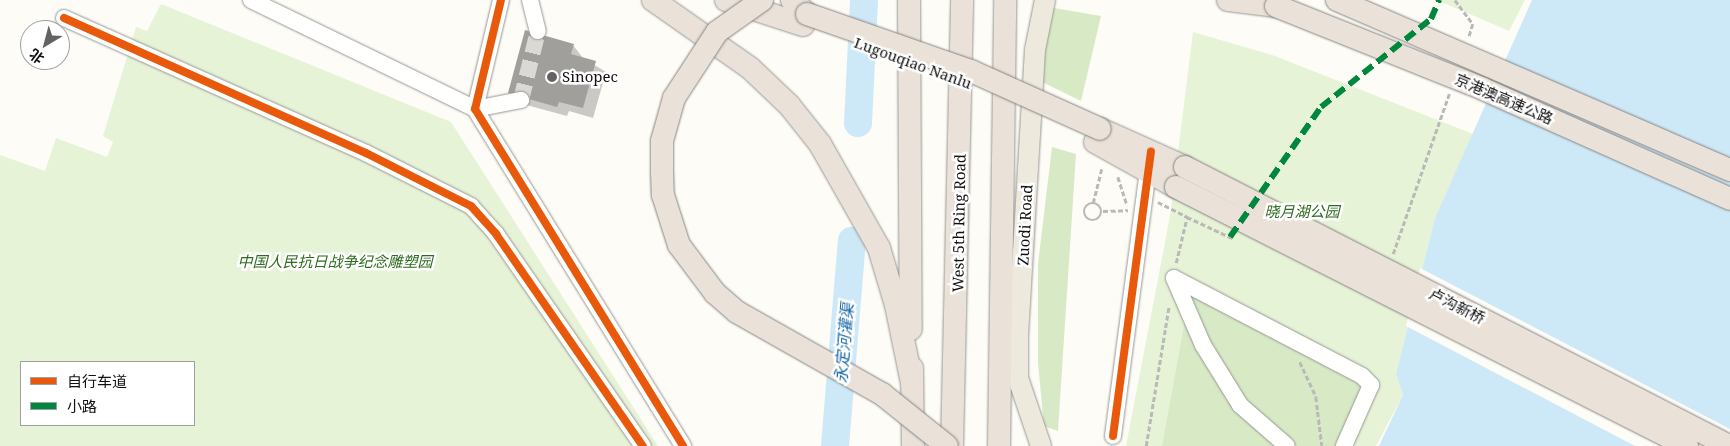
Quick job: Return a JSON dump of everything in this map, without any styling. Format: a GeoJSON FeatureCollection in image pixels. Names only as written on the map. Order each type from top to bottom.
{"type":"FeatureCollection","features":[{"type":"Feature","properties":{"kind":"highway"},"geometry":{"type":"LineString","coordinates":[[653,0],[750,68],[789,105],[820,144],[852,193],[879,248],[896,305],[912,383]]}},
{"type":"Feature","properties":{"kind":"highway","name":"Lugouqiao Nanlu"},"geometry":{"type":"LineString","coordinates":[[730,0],[801,13],[972,72],[1099,144],[1149,161],[1181,177]]}},
{"type":"Feature","properties":{"kind":"highway"},"geometry":{"type":"LineString","coordinates":[[762,0],[717,32],[685,75],[672,105],[662,141],[663,195],[679,246],[715,293],[737,312],[882,394],[947,446]]}},
{"type":"Feature","properties":{"kind":"highway"},"geometry":{"type":"LineString","coordinates":[[909,0],[913,446]]}},
{"type":"Feature","properties":{"kind":"highway","name":"West 5th Ring Road"},"geometry":{"type":"LineString","coordinates":[[952,446],[962,0]]}},
{"type":"Feature","properties":{"kind":"highway"},"geometry":{"type":"LineString","coordinates":[[999,446],[1005,0]]}},
{"type":"Feature","properties":{"kind":"highway","name":"京港澳高速公路"},"geometry":{"type":"LineString","coordinates":[[1228,0],[1266,3],[1483,89],[1730,199]]}},
{"type":"Feature","properties":{"kind":"highway","name":"京港澳高速公路"},"geometry":{"type":"LineString","coordinates":[[1337,0],[1730,170]]}},
{"type":"Feature","properties":{"kind":"highway","name":"卢沟新桥"},"geometry":{"type":"LineString","coordinates":[[1181,177],[1687,446]]}},
{"type":"Feature","properties":{"kind":"highway","name":"卢沟新桥"},"geometry":{"type":"LineString","coordinates":[[1181,177],[1729,446]]}},
{"type":"Feature","properties":{"kind":"main road","name":"Zuodi Road"},"geometry":{"type":"LineString","coordinates":[[1041,446],[1018,378],[1018,336],[1035,50],[1045,0]]}},
{"type":"Feature","properties":{"kind":"street"},"geometry":{"type":"LineString","coordinates":[[251,0],[475,109],[683,446]]}},
{"type":"Feature","properties":{"kind":"street"},"geometry":{"type":"LineString","coordinates":[[475,109],[501,0]]}},
{"type":"Feature","properties":{"kind":"street"},"geometry":{"type":"LineString","coordinates":[[530,0],[538,30]]}},
{"type":"Feature","properties":{"kind":"street"},"geometry":{"type":"LineString","coordinates":[[64,18],[366,153],[472,206],[496,234],[643,446]]}},
{"type":"Feature","properties":{"kind":"street"},"geometry":{"type":"LineString","coordinates":[[475,109],[520,100]]}},
{"type":"Feature","properties":{"kind":"street"},"geometry":{"type":"LineString","coordinates":[[1110,443],[1149,161]]}},
{"type":"Feature","properties":{"kind":"street"},"geometry":{"type":"LineString","coordinates":[[1287,446],[1240,405],[1203,345],[1174,278],[1296,341],[1371,385],[1343,445]]}},
{"type":"Feature","properties":{"kind":"path"},"geometry":{"type":"LineString","coordinates":[[1093,203],[1099,144]]}},
{"type":"Feature","properties":{"kind":"path"},"geometry":{"type":"LineString","coordinates":[[1093,203],[1102,211],[1129,210],[1118,178]]}},
{"type":"Feature","properties":{"kind":"path"},"geometry":{"type":"LineString","coordinates":[[1093,203],[1085,208],[1088,219],[1096,220],[1102,211]]}},
{"type":"Feature","properties":{"kind":"path"},"geometry":{"type":"LineString","coordinates":[[1166,207],[1187,217]]}},
{"type":"Feature","properties":{"kind":"path"},"geometry":{"type":"LineString","coordinates":[[1296,341],[1298,357],[1316,397],[1322,446]]}},
{"type":"Feature","properties":{"kind":"green space"},"geometry":{"type":"Polygon","coordinates":[[[1437,0],[1525,0],[1509,31],[1437,0]]]}},
{"type":"Feature","properties":{"kind":"green space","name":"中国人民抗日战争纪念雕塑园"},"geometry":{"type":"Polygon","coordinates":[[[161,4],[451,122],[658,446],[0,446],[0,155],[45,171],[56,138],[107,157],[113,142],[103,136],[136,27],[147,31],[161,4]]]}},
{"type":"Feature","properties":{"kind":"green space"},"geometry":{"type":"Polygon","coordinates":[[[1048,7],[1101,16],[1081,101],[1038,80],[1048,7]]]}},
{"type":"Feature","properties":{"kind":"green space","name":"晓月湖公园"},"geometry":{"type":"Polygon","coordinates":[[[1193,32],[1275,56],[1473,134],[1435,218],[1396,374],[1403,395],[1376,446],[1126,446],[1170,216],[1193,32]]]}},
{"type":"Feature","properties":{"kind":"green space"},"geometry":{"type":"Polygon","coordinates":[[[1052,147],[1076,154],[1058,431],[1044,426],[1038,363],[1038,264],[1052,147]]]}},
{"type":"Feature","properties":{"kind":"green space"},"geometry":{"type":"Polygon","coordinates":[[[1190,293],[1365,387],[1335,446],[1162,446],[1190,293]]]}},
{"type":"Feature","properties":{"kind":"water"},"geometry":{"type":"Polygon","coordinates":[[[1532,0],[1730,0],[1730,446],[1379,446],[1403,395],[1396,374],[1435,218],[1532,0]]]}},
{"type":"Feature","properties":{"kind":"pier"},"geometry":{"type":"Polygon","coordinates":[[[1420,268],[1730,429],[1730,446],[1635,446],[1406,326],[1420,268]]]}},
{"type":"Feature","properties":{"kind":"building","name":"Sinopec"},"geometry":{"type":"Polygon","coordinates":[[[525,30],[574,44],[571,54],[596,61],[583,108],[559,102],[557,107],[508,93],[525,30]]]}},
{"type":"Feature","properties":{"kind":"waterway","name":"永定河灌渠"},"geometry":{"type":"LineString","coordinates":[[858,123],[864,0]]}},
{"type":"Feature","properties":{"kind":"waterway","name":"永定河灌渠"},"geometry":{"type":"LineString","coordinates":[[835,446],[852,241]]}},
{"type":"Feature","properties":{"kind":"tunnel"},"geometry":{"type":"LineString","coordinates":[[521,100],[538,31]]}},
{"type":"Feature","properties":{"kind":"marked path"},"geometry":{"type":"LineString","coordinates":[[1230,237],[1321,107],[1431,19],[1439,0]]}},
{"type":"Feature","properties":{"kind":"cycle path"},"geometry":{"type":"LineString","coordinates":[[501,0],[475,109],[683,446]]}},
{"type":"Feature","properties":{"kind":"cycle path"},"geometry":{"type":"LineString","coordinates":[[64,18],[366,153],[471,206],[496,234],[643,446]]}},
{"type":"Feature","properties":{"kind":"cycle path"},"geometry":{"type":"LineString","coordinates":[[1113,436],[1151,152]]}},
{"type":"Feature","properties":{"kind":"place","name":"Sinopec"},"geometry":{"type":"Point","coordinates":[552,77]}}]}
